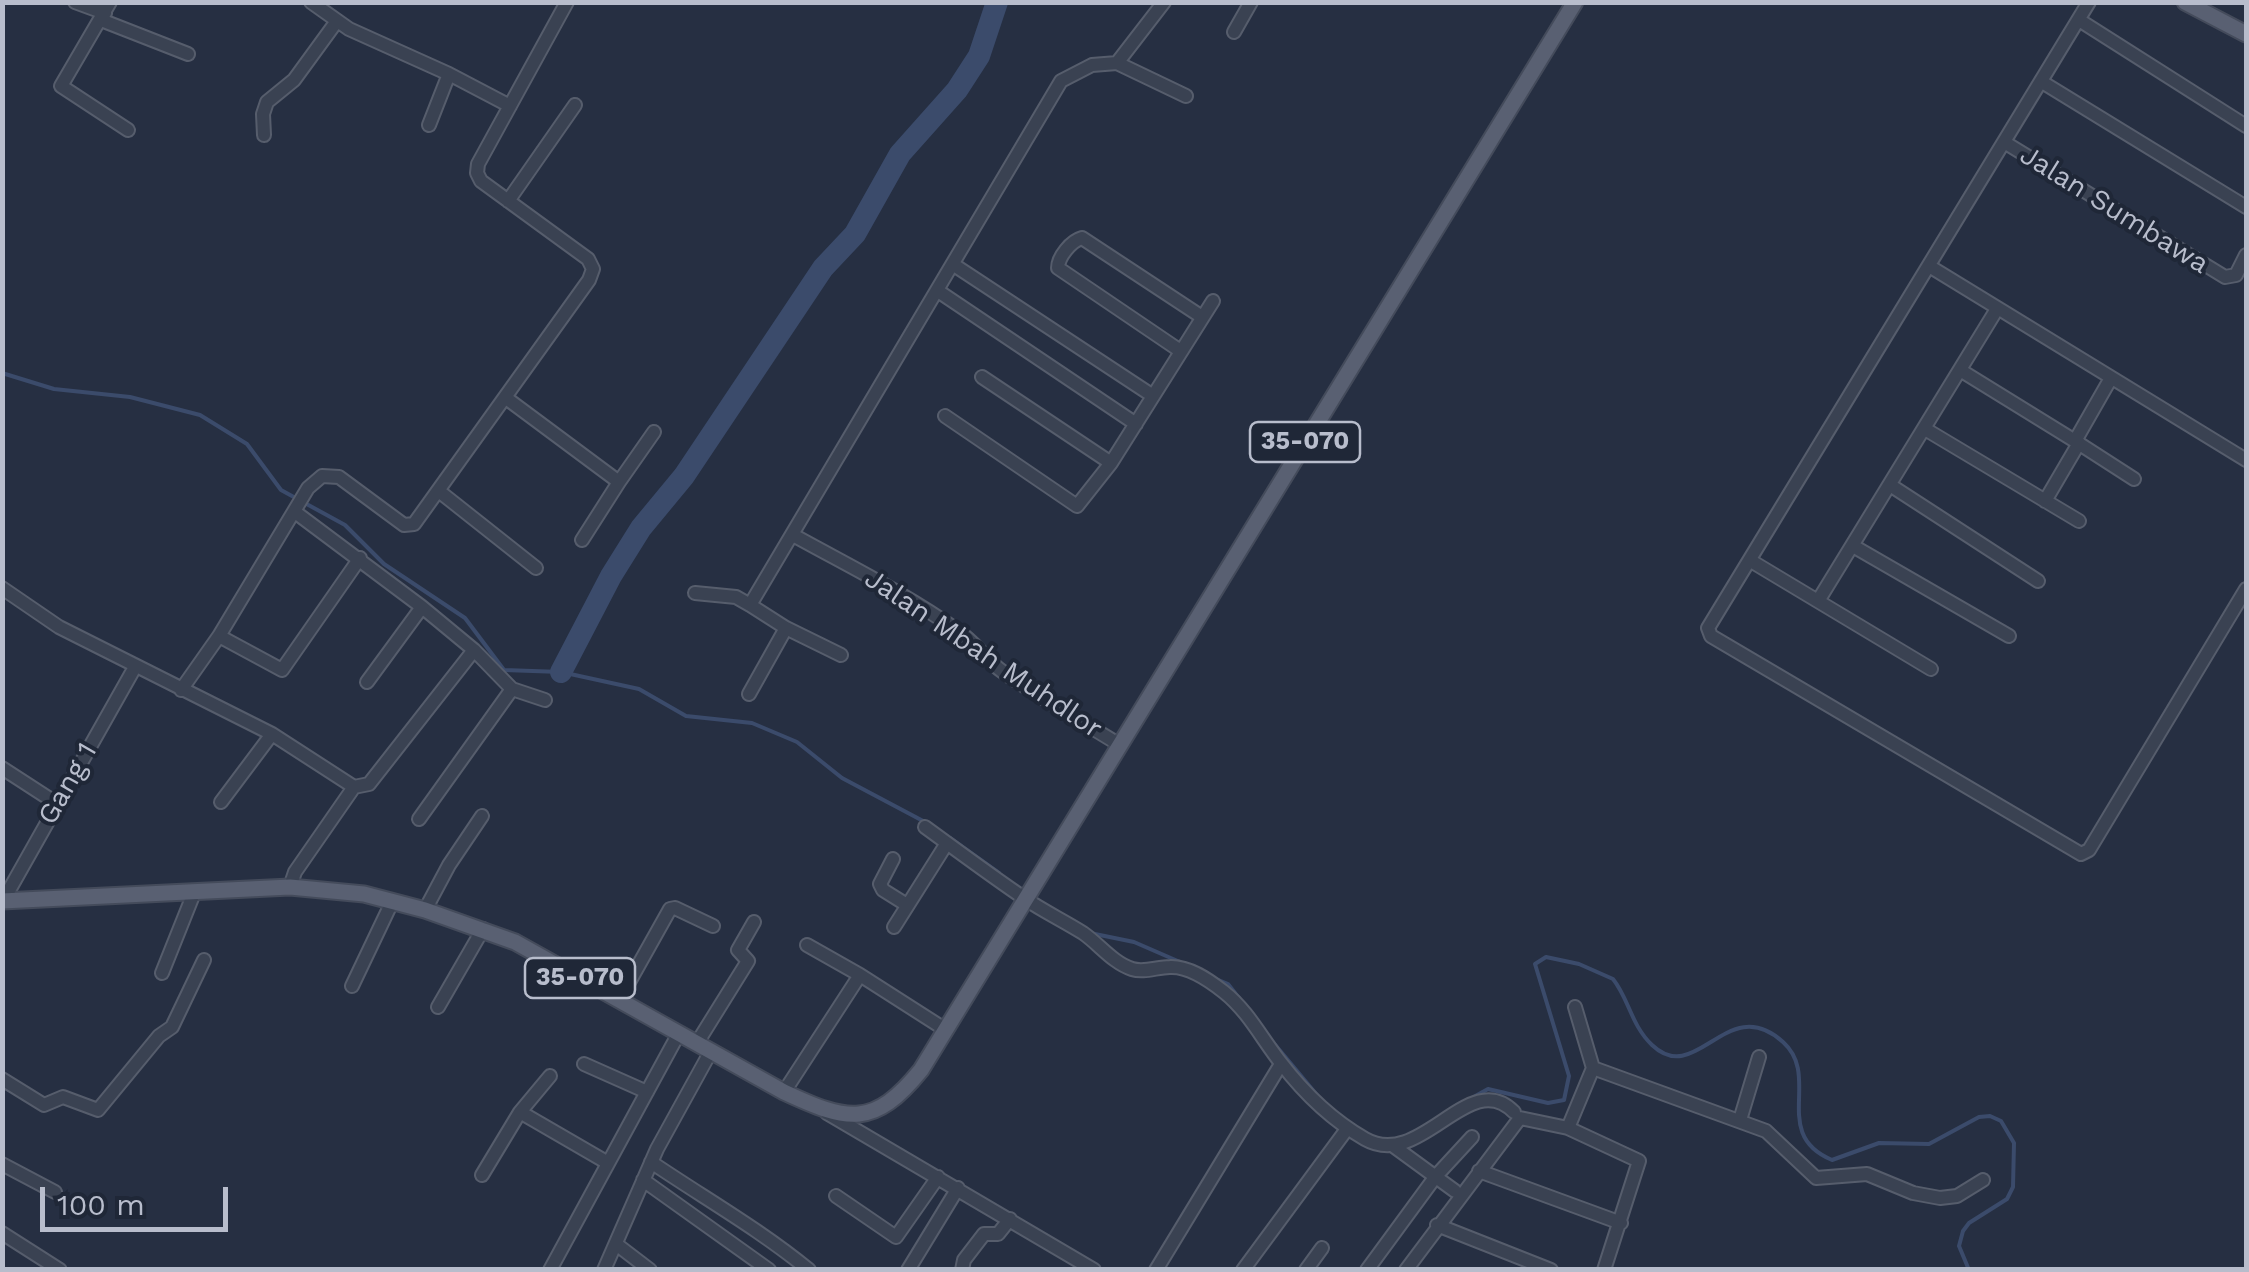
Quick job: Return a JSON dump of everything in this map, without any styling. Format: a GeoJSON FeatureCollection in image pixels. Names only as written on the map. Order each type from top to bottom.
{"type":"FeatureCollection","features":[{"type":"Feature","properties":{"kind":"main road","name":"35-070"},"geometry":{"type":"LineString","coordinates":[[3,902],[290,887],[364,894],[425,910],[515,942],[821,1109],[857,1115],[898,1099],[1031,894],[1575,2]]}},
{"type":"Feature","properties":{"kind":"main road"},"geometry":{"type":"LineString","coordinates":[[2185,2],[2246,34]]}},
{"type":"Feature","properties":{"kind":"street"},"geometry":{"type":"LineString","coordinates":[[75,2],[105,12],[188,54]]}},
{"type":"Feature","properties":{"kind":"street"},"geometry":{"type":"LineString","coordinates":[[311,2],[337,21],[510,106]]}},
{"type":"Feature","properties":{"kind":"street"},"geometry":{"type":"LineString","coordinates":[[181,690],[219,636],[308,488],[322,476],[339,477],[404,526],[414,524],[589,280],[593,269],[588,260],[481,181],[477,173],[478,164],[567,2]]}},
{"type":"Feature","properties":{"kind":"street"},"geometry":{"type":"LineString","coordinates":[[1234,32],[1251,2]]}},
{"type":"Feature","properties":{"kind":"street"},"geometry":{"type":"LineString","coordinates":[[2089,2],[1708,628],[1711,636],[2081,854],[2088,850],[2246,589]]}},
{"type":"Feature","properties":{"kind":"street"},"geometry":{"type":"LineString","coordinates":[[1116,63],[1161,4]]}},
{"type":"Feature","properties":{"kind":"street"},"geometry":{"type":"LineString","coordinates":[[105,12],[61,86],[128,130]]}},
{"type":"Feature","properties":{"kind":"street"},"geometry":{"type":"LineString","coordinates":[[2078,20],[2246,126]]}},
{"type":"Feature","properties":{"kind":"street"},"geometry":{"type":"LineString","coordinates":[[264,135],[262,114],[267,102],[294,80],[337,21]]}},
{"type":"Feature","properties":{"kind":"street"},"geometry":{"type":"LineString","coordinates":[[750,605],[1061,81],[1092,65],[1116,63],[1186,96]]}},
{"type":"Feature","properties":{"kind":"street"},"geometry":{"type":"LineString","coordinates":[[429,124],[449,74]]}},
{"type":"Feature","properties":{"kind":"street"},"geometry":{"type":"LineString","coordinates":[[2042,82],[2246,207]]}},
{"type":"Feature","properties":{"kind":"street"},"geometry":{"type":"LineString","coordinates":[[508,201],[575,106]]}},
{"type":"Feature","properties":{"kind":"street","name":"Jalan Sumbawa"},"geometry":{"type":"LineString","coordinates":[[2004,142],[2224,277],[2236,276],[2246,255]]}},
{"type":"Feature","properties":{"kind":"street"},"geometry":{"type":"LineString","coordinates":[[1179,350],[1058,268],[1058,262],[1074,240],[1082,238],[1202,318]]}},
{"type":"Feature","properties":{"kind":"street"},"geometry":{"type":"LineString","coordinates":[[954,265],[1153,396]]}},
{"type":"Feature","properties":{"kind":"street"},"geometry":{"type":"LineString","coordinates":[[1930,266],[2246,460]]}},
{"type":"Feature","properties":{"kind":"street"},"geometry":{"type":"LineString","coordinates":[[938,291],[1136,424]]}},
{"type":"Feature","properties":{"kind":"street"},"geometry":{"type":"LineString","coordinates":[[944,416],[1077,506],[1111,463],[1179,350],[1214,301]]}},
{"type":"Feature","properties":{"kind":"street"},"geometry":{"type":"LineString","coordinates":[[1818,600],[1996,310]]}},
{"type":"Feature","properties":{"kind":"street"},"geometry":{"type":"LineString","coordinates":[[1960,370],[2134,479]]}},
{"type":"Feature","properties":{"kind":"street"},"geometry":{"type":"LineString","coordinates":[[982,377],[1111,463]]}},
{"type":"Feature","properties":{"kind":"street"},"geometry":{"type":"LineString","coordinates":[[2044,500],[2111,378]]}},
{"type":"Feature","properties":{"kind":"street"},"geometry":{"type":"LineString","coordinates":[[506,398],[619,482]]}},
{"type":"Feature","properties":{"kind":"street"},"geometry":{"type":"LineString","coordinates":[[1925,428],[2079,521]]}},
{"type":"Feature","properties":{"kind":"street"},"geometry":{"type":"LineString","coordinates":[[582,540],[654,432]]}},
{"type":"Feature","properties":{"kind":"street"},"geometry":{"type":"LineString","coordinates":[[1890,485],[2038,581]]}},
{"type":"Feature","properties":{"kind":"street"},"geometry":{"type":"LineString","coordinates":[[440,492],[536,568]]}},
{"type":"Feature","properties":{"kind":"street"},"geometry":{"type":"LineString","coordinates":[[296,510],[474,650],[512,689],[545,700]]}},
{"type":"Feature","properties":{"kind":"street","name":"Jalan Mbah Muhdlor"},"geometry":{"type":"LineString","coordinates":[[793,535],[960,632],[985,659],[1006,674],[1120,745]]}},
{"type":"Feature","properties":{"kind":"street"},"geometry":{"type":"LineString","coordinates":[[1853,546],[2009,636]]}},
{"type":"Feature","properties":{"kind":"street"},"geometry":{"type":"LineString","coordinates":[[219,636],[282,670],[360,558]]}},
{"type":"Feature","properties":{"kind":"street"},"geometry":{"type":"LineString","coordinates":[[1751,562],[1932,669]]}},
{"type":"Feature","properties":{"kind":"street"},"geometry":{"type":"LineString","coordinates":[[3,590],[136,667],[272,734],[354,787]]}},
{"type":"Feature","properties":{"kind":"street"},"geometry":{"type":"LineString","coordinates":[[695,593],[722,594],[750,605],[841,656]]}},
{"type":"Feature","properties":{"kind":"street"},"geometry":{"type":"LineString","coordinates":[[367,682],[422,607]]}},
{"type":"Feature","properties":{"kind":"street"},"geometry":{"type":"LineString","coordinates":[[749,694],[786,628]]}},
{"type":"Feature","properties":{"kind":"street"},"geometry":{"type":"LineString","coordinates":[[290,887],[295,872],[354,787],[368,784],[474,650]]}},
{"type":"Feature","properties":{"kind":"street","name":"Gang 1"},"geometry":{"type":"LineString","coordinates":[[3,902],[136,667]]}},
{"type":"Feature","properties":{"kind":"street"},"geometry":{"type":"LineString","coordinates":[[419,820],[512,689]]}},
{"type":"Feature","properties":{"kind":"street"},"geometry":{"type":"LineString","coordinates":[[222,802],[272,734]]}},
{"type":"Feature","properties":{"kind":"street"},"geometry":{"type":"LineString","coordinates":[[2,768],[56,803]]}},
{"type":"Feature","properties":{"kind":"street"},"geometry":{"type":"LineString","coordinates":[[425,910],[448,865],[482,816]]}},
{"type":"Feature","properties":{"kind":"street"},"geometry":{"type":"LineString","coordinates":[[925,827],[1031,894],[1132,969],[1185,968],[1222,990],[1319,1105],[1374,1144],[1392,1145],[1422,1134],[1480,1099],[1501,1100],[1514,1112]]}},
{"type":"Feature","properties":{"kind":"street"},"geometry":{"type":"LineString","coordinates":[[894,926],[947,843]]}},
{"type":"Feature","properties":{"kind":"street"},"geometry":{"type":"LineString","coordinates":[[893,860],[880,884],[907,905]]}},
{"type":"Feature","properties":{"kind":"street"},"geometry":{"type":"LineString","coordinates":[[162,974],[194,893]]}},
{"type":"Feature","properties":{"kind":"street"},"geometry":{"type":"LineString","coordinates":[[352,986],[392,902]]}},
{"type":"Feature","properties":{"kind":"street"},"geometry":{"type":"LineString","coordinates":[[619,1000],[670,909],[714,926]]}},
{"type":"Feature","properties":{"kind":"street"},"geometry":{"type":"LineString","coordinates":[[604,1270],[704,1047],[748,961],[738,948],[754,922]]}},
{"type":"Feature","properties":{"kind":"street"},"geometry":{"type":"LineString","coordinates":[[438,1007],[483,929]]}},
{"type":"Feature","properties":{"kind":"street"},"geometry":{"type":"LineString","coordinates":[[806,945],[946,1030]]}},
{"type":"Feature","properties":{"kind":"street"},"geometry":{"type":"LineString","coordinates":[[2,1080],[44,1106],[63,1097],[98,1110],[177,1020],[204,960]]}},
{"type":"Feature","properties":{"kind":"street"},"geometry":{"type":"LineString","coordinates":[[784,1092],[860,975]]}},
{"type":"Feature","properties":{"kind":"street"},"geometry":{"type":"LineString","coordinates":[[1568,1128],[1593,1068],[1575,1007]]}},
{"type":"Feature","properties":{"kind":"street"},"geometry":{"type":"LineString","coordinates":[[550,1270],[679,1033]]}},
{"type":"Feature","properties":{"kind":"street"},"geometry":{"type":"LineString","coordinates":[[1740,1120],[1759,1057]]}},
{"type":"Feature","properties":{"kind":"street"},"geometry":{"type":"LineString","coordinates":[[584,1064],[647,1092]]}},
{"type":"Feature","properties":{"kind":"street"},"geometry":{"type":"LineString","coordinates":[[1156,1270],[1281,1064]]}},
{"type":"Feature","properties":{"kind":"street"},"geometry":{"type":"LineString","coordinates":[[1593,1068],[1766,1131],[1816,1178],[1868,1174],[1940,1198],[1957,1196],[1983,1180]]}},
{"type":"Feature","properties":{"kind":"street"},"geometry":{"type":"LineString","coordinates":[[482,1175],[520,1112],[550,1076]]}},
{"type":"Feature","properties":{"kind":"street"},"geometry":{"type":"LineString","coordinates":[[821,1109],[1094,1270]]}},
{"type":"Feature","properties":{"kind":"street"},"geometry":{"type":"LineString","coordinates":[[520,1112],[608,1164]]}},
{"type":"Feature","properties":{"kind":"street"},"geometry":{"type":"LineString","coordinates":[[1406,1270],[1520,1118],[1568,1128],[1638,1160],[1604,1270]]}},
{"type":"Feature","properties":{"kind":"street"},"geometry":{"type":"LineString","coordinates":[[1243,1270],[1347,1128]]}},
{"type":"Feature","properties":{"kind":"street"},"geometry":{"type":"LineString","coordinates":[[1367,1270],[1436,1176],[1472,1138]]}},
{"type":"Feature","properties":{"kind":"street"},"geometry":{"type":"LineString","coordinates":[[1392,1145],[1456,1191]]}},
{"type":"Feature","properties":{"kind":"street"},"geometry":{"type":"LineString","coordinates":[[651,1162],[763,1233],[809,1270]]}},
{"type":"Feature","properties":{"kind":"street"},"geometry":{"type":"LineString","coordinates":[[2,1164],[55,1192]]}},
{"type":"Feature","properties":{"kind":"street"},"geometry":{"type":"LineString","coordinates":[[1479,1171],[1621,1223]]}},
{"type":"Feature","properties":{"kind":"street"},"geometry":{"type":"LineString","coordinates":[[836,1196],[896,1238],[938,1177]]}},
{"type":"Feature","properties":{"kind":"street"},"geometry":{"type":"LineString","coordinates":[[643,1180],[769,1270]]}},
{"type":"Feature","properties":{"kind":"street"},"geometry":{"type":"LineString","coordinates":[[908,1270],[958,1188]]}},
{"type":"Feature","properties":{"kind":"street"},"geometry":{"type":"LineString","coordinates":[[962,1270],[964,1260],[984,1234],[998,1234],[1010,1219]]}},
{"type":"Feature","properties":{"kind":"street"},"geometry":{"type":"LineString","coordinates":[[1438,1225],[1551,1270]]}},
{"type":"Feature","properties":{"kind":"street"},"geometry":{"type":"LineString","coordinates":[[2,1232],[60,1270]]}},
{"type":"Feature","properties":{"kind":"street"},"geometry":{"type":"LineString","coordinates":[[616,1244],[650,1270]]}},
{"type":"Feature","properties":{"kind":"street"},"geometry":{"type":"LineString","coordinates":[[1306,1270],[1322,1248]]}},
{"type":"Feature","properties":{"kind":"waterway"},"geometry":{"type":"LineString","coordinates":[[561,672],[641,528],[684,476],[823,268],[855,234],[900,154],[957,90],[979,56],[997,2]]}},
{"type":"Feature","properties":{"kind":"waterway"},"geometry":{"type":"LineString","coordinates":[[2,373],[54,389],[130,397],[200,415],[247,444],[281,490],[345,525],[384,564],[465,618],[504,670],[561,672],[639,689],[686,716],[752,723],[797,742],[842,778],[925,822]]}},
{"type":"Feature","properties":{"kind":"waterway"},"geometry":{"type":"LineString","coordinates":[[950,838],[999,873]]}},
{"type":"Feature","properties":{"kind":"waterway"},"geometry":{"type":"LineString","coordinates":[[1090,933],[1134,942],[1180,962]]}},
{"type":"Feature","properties":{"kind":"waterway"},"geometry":{"type":"LineString","coordinates":[[1470,1099],[1488,1089],[1548,1103],[1564,1100],[1569,1076],[1535,964],[1546,957],[1579,964],[1613,979],[1645,1037],[1668,1055],[1684,1056],[1745,1027],[1763,1029],[1783,1042],[1794,1056],[1798,1072],[1804,1136],[1814,1149],[1832,1160],[1879,1143],[1929,1144],[1979,1117],[2001,1121],[2014,1143],[2013,1187],[2007,1199],[1963,1231],[1959,1246],[1969,1270]]}},
{"type":"Feature","properties":{"kind":"waterway"},"geometry":{"type":"LineString","coordinates":[[1216,979],[1228,984],[1239,998]]}},
{"type":"Feature","properties":{"kind":"waterway"},"geometry":{"type":"LineString","coordinates":[[1272,1041],[1317,1095]]}}]}
